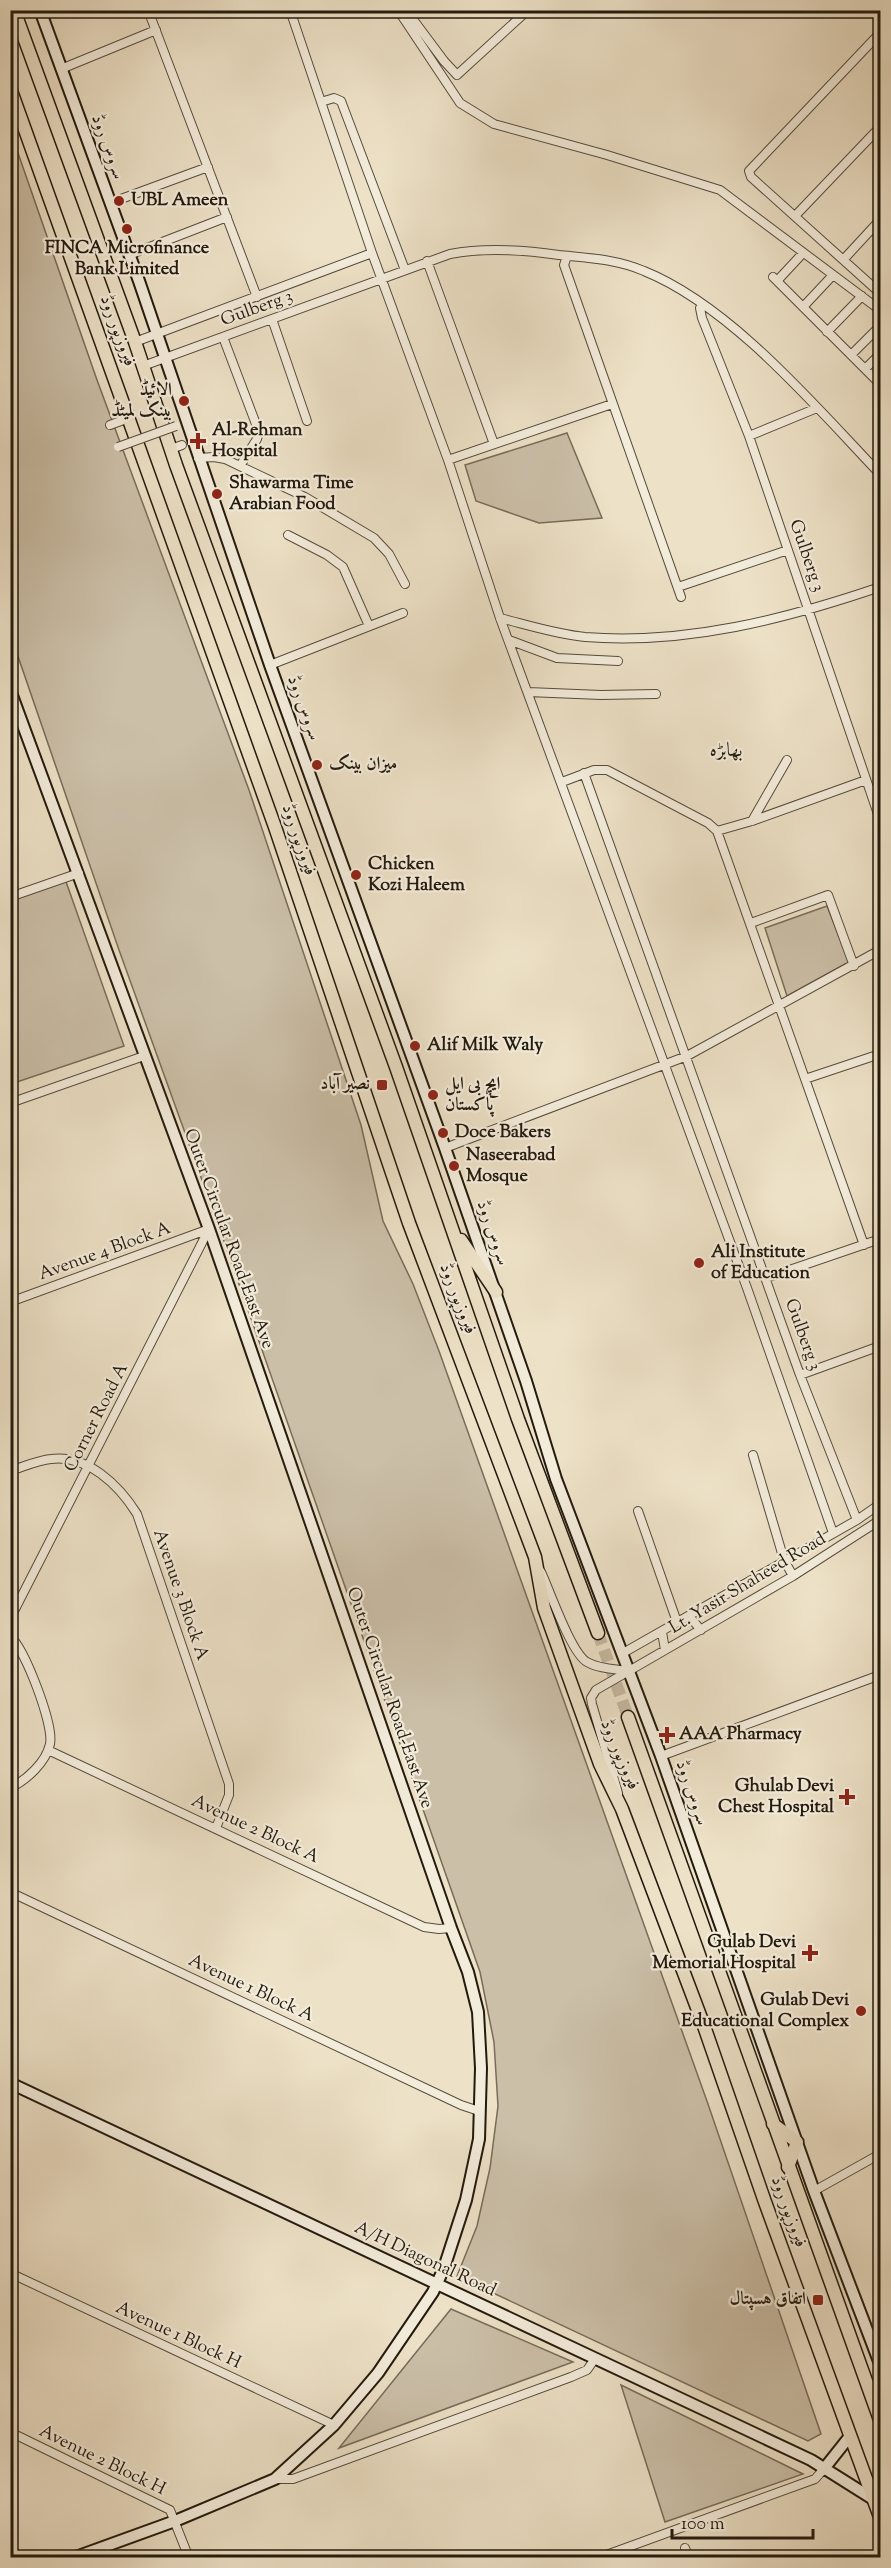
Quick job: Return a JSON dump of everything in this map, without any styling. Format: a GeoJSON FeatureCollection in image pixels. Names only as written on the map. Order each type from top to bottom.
{"type":"FeatureCollection","features":[{"type":"Feature","properties":{"kind":"main road","name":"فیروزپور روڈ"},"geometry":{"type":"LineString","coordinates":[[14,10],[143,366],[177,447],[450,1224],[598,1634]]}},
{"type":"Feature","properties":{"kind":"main road","name":"فیروزپور روڈ"},"geometry":{"type":"LineString","coordinates":[[10,88],[275,827],[344,1035],[410,1223],[535,1557],[544,1608],[600,1764],[622,1809],[704,2026],[880,2517]]}},
{"type":"Feature","properties":{"kind":"main road"},"geometry":{"type":"LineString","coordinates":[[450,1224],[495,1292]]}},
{"type":"Feature","properties":{"kind":"main road","name":"فیروزپور روڈ"},"geometry":{"type":"LineString","coordinates":[[628,1718],[880,2420]]}},
{"type":"Feature","properties":{"kind":"main road"},"geometry":{"type":"LineString","coordinates":[[772,2123],[797,2142],[789,2167]]}},
{"type":"Feature","properties":{"kind":"street","name":"سروس روڈ"},"geometry":{"type":"LineString","coordinates":[[40,10],[129,255],[270,665],[445,1148],[526,1381],[556,1479],[661,1756],[814,2192],[880,2364]]}},
{"type":"Feature","properties":{"kind":"street"},"geometry":{"type":"LineString","coordinates":[[148,10],[257,297]]}},
{"type":"Feature","properties":{"kind":"street"},"geometry":{"type":"LineString","coordinates":[[290,10],[381,280],[448,459],[500,618],[666,1065],[833,1533]]}},
{"type":"Feature","properties":{"kind":"street"},"geometry":{"type":"LineString","coordinates":[[398,10],[460,103],[494,124],[607,155],[720,190],[880,310]]}},
{"type":"Feature","properties":{"kind":"street"},"geometry":{"type":"LineString","coordinates":[[406,10],[444,61],[458,75],[528,10]]}},
{"type":"Feature","properties":{"kind":"street"},"geometry":{"type":"LineString","coordinates":[[61,69],[156,30]]}},
{"type":"Feature","properties":{"kind":"street"},"geometry":{"type":"LineString","coordinates":[[880,33],[748,171],[751,177],[880,293]]}},
{"type":"Feature","properties":{"kind":"street"},"geometry":{"type":"LineString","coordinates":[[321,102],[334,98],[341,101],[405,270]]}},
{"type":"Feature","properties":{"kind":"street"},"geometry":{"type":"LineString","coordinates":[[795,216],[880,127]]}},
{"type":"Feature","properties":{"kind":"street"},"geometry":{"type":"LineString","coordinates":[[110,203],[208,167]]}},
{"type":"Feature","properties":{"kind":"street"},"geometry":{"type":"LineString","coordinates":[[129,255],[227,217]]}},
{"type":"Feature","properties":{"kind":"street"},"geometry":{"type":"LineString","coordinates":[[844,259],[880,220]]}},
{"type":"Feature","properties":{"kind":"street","name":"Gulberg 3"},"geometry":{"type":"LineString","coordinates":[[143,366],[428,261],[461,252],[529,251],[620,262],[670,283],[747,340],[880,474]]}},
{"type":"Feature","properties":{"kind":"street"},"geometry":{"type":"LineString","coordinates":[[135,342],[372,253]]}},
{"type":"Feature","properties":{"kind":"street"},"geometry":{"type":"LineString","coordinates":[[803,253],[775,279],[880,384]]}},
{"type":"Feature","properties":{"kind":"street"},"geometry":{"type":"LineString","coordinates":[[567,256],[564,266],[681,597]]}},
{"type":"Feature","properties":{"kind":"street"},"geometry":{"type":"LineString","coordinates":[[428,261],[494,444]]}},
{"type":"Feature","properties":{"kind":"street"},"geometry":{"type":"LineString","coordinates":[[803,307],[833,275]]}},
{"type":"Feature","properties":{"kind":"street"},"geometry":{"type":"LineString","coordinates":[[827,332],[862,296]]}},
{"type":"Feature","properties":{"kind":"street","name":"Gulberg 3"},"geometry":{"type":"LineString","coordinates":[[702,305],[700,308],[702,318],[748,436],[880,820]]}},
{"type":"Feature","properties":{"kind":"street"},"geometry":{"type":"LineString","coordinates":[[272,319],[307,421]]}},
{"type":"Feature","properties":{"kind":"street"},"geometry":{"type":"LineString","coordinates":[[851,356],[880,326]]}},
{"type":"Feature","properties":{"kind":"street"},"geometry":{"type":"LineString","coordinates":[[223,337],[259,432],[240,466]]}},
{"type":"Feature","properties":{"kind":"street"},"geometry":{"type":"LineString","coordinates":[[865,369],[880,354]]}},
{"type":"Feature","properties":{"kind":"street"},"geometry":{"type":"LineString","coordinates":[[448,459],[612,404]]}},
{"type":"Feature","properties":{"kind":"street"},"geometry":{"type":"LineString","coordinates":[[748,436],[817,408]]}},
{"type":"Feature","properties":{"kind":"street"},"geometry":{"type":"LineString","coordinates":[[110,425],[129,418]]}},
{"type":"Feature","properties":{"kind":"street"},"geometry":{"type":"LineString","coordinates":[[118,447],[176,426]]}},
{"type":"Feature","properties":{"kind":"street"},"geometry":{"type":"LineString","coordinates":[[198,458],[225,459],[305,497],[374,538],[389,554],[405,584]]}},
{"type":"Feature","properties":{"kind":"street"},"geometry":{"type":"LineString","coordinates":[[288,536],[327,555],[344,567],[369,626]]}},
{"type":"Feature","properties":{"kind":"street"},"geometry":{"type":"LineString","coordinates":[[678,587],[788,550]]}},
{"type":"Feature","properties":{"kind":"street"},"geometry":{"type":"LineString","coordinates":[[500,618],[558,633],[585,636],[632,638],[681,636],[808,612],[880,587]]}},
{"type":"Feature","properties":{"kind":"street"},"geometry":{"type":"LineString","coordinates":[[270,665],[403,613]]}},
{"type":"Feature","properties":{"kind":"street"},"geometry":{"type":"LineString","coordinates":[[509,640],[557,658],[618,661]]}},
{"type":"Feature","properties":{"kind":"street"},"geometry":{"type":"LineString","coordinates":[[528,692],[656,694]]}},
{"type":"Feature","properties":{"kind":"street","name":"Outer Circular Road-East Ave"},"geometry":{"type":"LineString","coordinates":[[11,693],[209,1230],[468,1972],[478,2012],[481,2068],[479,2139],[466,2200],[437,2283],[406,2334],[378,2373],[334,2425],[275,2479],[175,2521],[73,2558]]}},
{"type":"Feature","properties":{"kind":"street"},"geometry":{"type":"LineString","coordinates":[[752,821],[787,760]]}},
{"type":"Feature","properties":{"kind":"street"},"geometry":{"type":"LineString","coordinates":[[562,782],[594,770],[607,770],[708,823],[717,831],[864,1245]]}},
{"type":"Feature","properties":{"kind":"street","name":"Gulberg 3"},"geometry":{"type":"LineString","coordinates":[[584,773],[800,1376],[857,1520]]}},
{"type":"Feature","properties":{"kind":"street"},"geometry":{"type":"LineString","coordinates":[[717,831],[752,821],[866,780]]}},
{"type":"Feature","properties":{"kind":"street"},"geometry":{"type":"LineString","coordinates":[[10,897],[79,873]]}},
{"type":"Feature","properties":{"kind":"street"},"geometry":{"type":"LineString","coordinates":[[751,924],[828,895],[854,966]]}},
{"type":"Feature","properties":{"kind":"street"},"geometry":{"type":"LineString","coordinates":[[445,1148],[687,1056],[780,1007],[880,950]]}},
{"type":"Feature","properties":{"kind":"street"},"geometry":{"type":"LineString","coordinates":[[805,1079],[880,1053]]}},
{"type":"Feature","properties":{"kind":"street"},"geometry":{"type":"LineString","coordinates":[[10,1103],[144,1056]]}},
{"type":"Feature","properties":{"kind":"street","name":"Avenue 4 Block A"},"geometry":{"type":"LineString","coordinates":[[10,1302],[209,1230]]}},
{"type":"Feature","properties":{"kind":"street","name":"Corner Road A"},"geometry":{"type":"LineString","coordinates":[[10,1619],[90,1467],[209,1230]]}},
{"type":"Feature","properties":{"kind":"street"},"geometry":{"type":"LineString","coordinates":[[766,1278],[880,1239]]}},
{"type":"Feature","properties":{"kind":"street"},"geometry":{"type":"LineString","coordinates":[[800,1376],[880,1346]]}},
{"type":"Feature","properties":{"kind":"street"},"geometry":{"type":"LineString","coordinates":[[753,1455],[784,1560],[793,1576]]}},
{"type":"Feature","properties":{"kind":"street","name":"Avenue 3 Block A"},"geometry":{"type":"LineString","coordinates":[[10,1471],[50,1459],[69,1459],[90,1467],[114,1484],[127,1497],[140,1522],[229,1784],[229,1795],[216,1828]]}},
{"type":"Feature","properties":{"kind":"street"},"geometry":{"type":"LineString","coordinates":[[623,1653],[857,1520],[880,1504]]}},
{"type":"Feature","properties":{"kind":"street"},"geometry":{"type":"LineString","coordinates":[[638,1511],[677,1622]]}},
{"type":"Feature","properties":{"kind":"street","name":"Lt. Yasir Shaheed Road"},"geometry":{"type":"LineString","coordinates":[[622,1809],[591,1698],[598,1688],[793,1576],[880,1520]]}},
{"type":"Feature","properties":{"kind":"street"},"geometry":{"type":"LineString","coordinates":[[535,1557],[571,1640],[581,1657],[592,1664],[629,1671]]}},
{"type":"Feature","properties":{"kind":"street"},"geometry":{"type":"LineString","coordinates":[[689,1616],[701,1630]]}},
{"type":"Feature","properties":{"kind":"street"},"geometry":{"type":"LineString","coordinates":[[662,1632],[665,1650]]}},
{"type":"Feature","properties":{"kind":"street"},"geometry":{"type":"LineString","coordinates":[[10,1636],[21,1649],[30,1668],[48,1720],[51,1741],[48,1750],[31,1774],[10,1788]]}},
{"type":"Feature","properties":{"kind":"street"},"geometry":{"type":"LineString","coordinates":[[661,1756],[880,1675]]}},
{"type":"Feature","properties":{"kind":"street","name":"Avenue 2 Block A"},"geometry":{"type":"LineString","coordinates":[[48,1750],[424,1927],[451,1928]]}},
{"type":"Feature","properties":{"kind":"street","name":"Avenue 1 Block A"},"geometry":{"type":"LineString","coordinates":[[10,1892],[461,2105],[479,2111]]}},
{"type":"Feature","properties":{"kind":"street","name":"A/H Diagonal Road"},"geometry":{"type":"LineString","coordinates":[[10,2083],[437,2283],[594,2360],[811,2460],[823,2470],[873,2499]]}},
{"type":"Feature","properties":{"kind":"street"},"geometry":{"type":"LineString","coordinates":[[814,2192],[880,2154]]}},
{"type":"Feature","properties":{"kind":"street","name":"Avenue 1 Block H"},"geometry":{"type":"LineString","coordinates":[[10,2273],[334,2425]]}},
{"type":"Feature","properties":{"kind":"street"},"geometry":{"type":"LineString","coordinates":[[275,2479],[293,2479],[572,2377],[587,2370],[594,2360]]}},
{"type":"Feature","properties":{"kind":"street","name":"Avenue 2 Block H"},"geometry":{"type":"LineString","coordinates":[[10,2432],[170,2510],[175,2521]]}},
{"type":"Feature","properties":{"kind":"street"},"geometry":{"type":"LineString","coordinates":[[598,2558],[814,2479],[850,2436]]}},
{"type":"Feature","properties":{"kind":"street"},"geometry":{"type":"LineString","coordinates":[[175,2521],[189,2558]]}},
{"type":"Feature","properties":{"kind":"street"},"geometry":{"type":"LineString","coordinates":[[685,2547],[689,2558]]}},
{"type":"Feature","properties":{"kind":"shaded area"},"geometry":{"type":"Polygon","coordinates":[[[10,130],[97,380],[249,790],[361,1125],[383,1221],[413,1284],[439,1351],[708,2104],[821,2434],[808,2441],[457,2276],[477,2226],[490,2168],[498,2106],[494,2042],[480,1972],[219,1227],[119,950],[11,636],[10,130]]]}},
{"type":"Feature","properties":{"kind":"shaded area"},"geometry":{"type":"Polygon","coordinates":[[[567,433],[602,518],[539,523],[476,501],[465,465],[567,433]]]}},
{"type":"Feature","properties":{"kind":"shaded area"},"geometry":{"type":"Polygon","coordinates":[[[64,876],[124,1046],[11,1084],[11,897],[64,876]]]}},
{"type":"Feature","properties":{"kind":"shaded area"},"geometry":{"type":"Polygon","coordinates":[[[827,906],[849,962],[787,996],[765,928],[827,906]]]}},
{"type":"Feature","properties":{"kind":"shaded area"},"geometry":{"type":"Polygon","coordinates":[[[451,2309],[573,2362],[339,2448],[451,2309]]]}},
{"type":"Feature","properties":{"kind":"shaded area"},"geometry":{"type":"Polygon","coordinates":[[[621,2385],[803,2474],[665,2522],[621,2385]]]}},
{"type":"Feature","properties":{"kind":"tunnel"},"geometry":{"type":"LineString","coordinates":[[598,1633],[628,1717]]}},
{"type":"Feature","properties":{"kind":"place","name":"UBL Ameen"},"geometry":{"type":"Point","coordinates":[119,201]}},
{"type":"Feature","properties":{"kind":"place","name":"FINCA Microfinance Bank Limited"},"geometry":{"type":"Point","coordinates":[127,229]}},
{"type":"Feature","properties":{"kind":"place","name":"الائیڈ بینک لمیٹڈ"},"geometry":{"type":"Point","coordinates":[184,401]}},
{"type":"Feature","properties":{"kind":"place","name":"Al-Rehman Hospital"},"geometry":{"type":"Point","coordinates":[198,441]}},
{"type":"Feature","properties":{"kind":"place","name":"Shawarma Time Arabian Food"},"geometry":{"type":"Point","coordinates":[217,494]}},
{"type":"Feature","properties":{"kind":"place","name":"میزان بینک"},"geometry":{"type":"Point","coordinates":[317,765]}},
{"type":"Feature","properties":{"kind":"place","name":"Chicken Kozi Haleem"},"geometry":{"type":"Point","coordinates":[356,875]}},
{"type":"Feature","properties":{"kind":"place","name":"Alif Milk Waly"},"geometry":{"type":"Point","coordinates":[415,1046]}},
{"type":"Feature","properties":{"kind":"place","name":"نصیر آباد"},"geometry":{"type":"Point","coordinates":[382,1085]}},
{"type":"Feature","properties":{"kind":"place","name":"ایچ بی ایل پاکستان"},"geometry":{"type":"Point","coordinates":[433,1095]}},
{"type":"Feature","properties":{"kind":"place","name":"Doce Bakers"},"geometry":{"type":"Point","coordinates":[443,1133]}},
{"type":"Feature","properties":{"kind":"place","name":"Naseerabad Mosque"},"geometry":{"type":"Point","coordinates":[454,1166]}},
{"type":"Feature","properties":{"kind":"place","name":"Ali Institute of Education"},"geometry":{"type":"Point","coordinates":[699,1263]}},
{"type":"Feature","properties":{"kind":"place","name":"AAA Pharmacy"},"geometry":{"type":"Point","coordinates":[667,1735]}},
{"type":"Feature","properties":{"kind":"place","name":"Ghulab Devi Chest Hospital"},"geometry":{"type":"Point","coordinates":[847,1797]}},
{"type":"Feature","properties":{"kind":"place","name":"Gulab Devi Memorial Hospital"},"geometry":{"type":"Point","coordinates":[810,1953]}},
{"type":"Feature","properties":{"kind":"place","name":"Gulab Devi Educational Complex"},"geometry":{"type":"Point","coordinates":[861,2011]}},
{"type":"Feature","properties":{"kind":"place","name":"اتفاق ہسپتال"},"geometry":{"type":"Point","coordinates":[818,2300]}},
{"type":"Feature","properties":{"kind":"district","name":"بھابڑہ"},"geometry":{"type":"Point","coordinates":[726,751]}}]}
